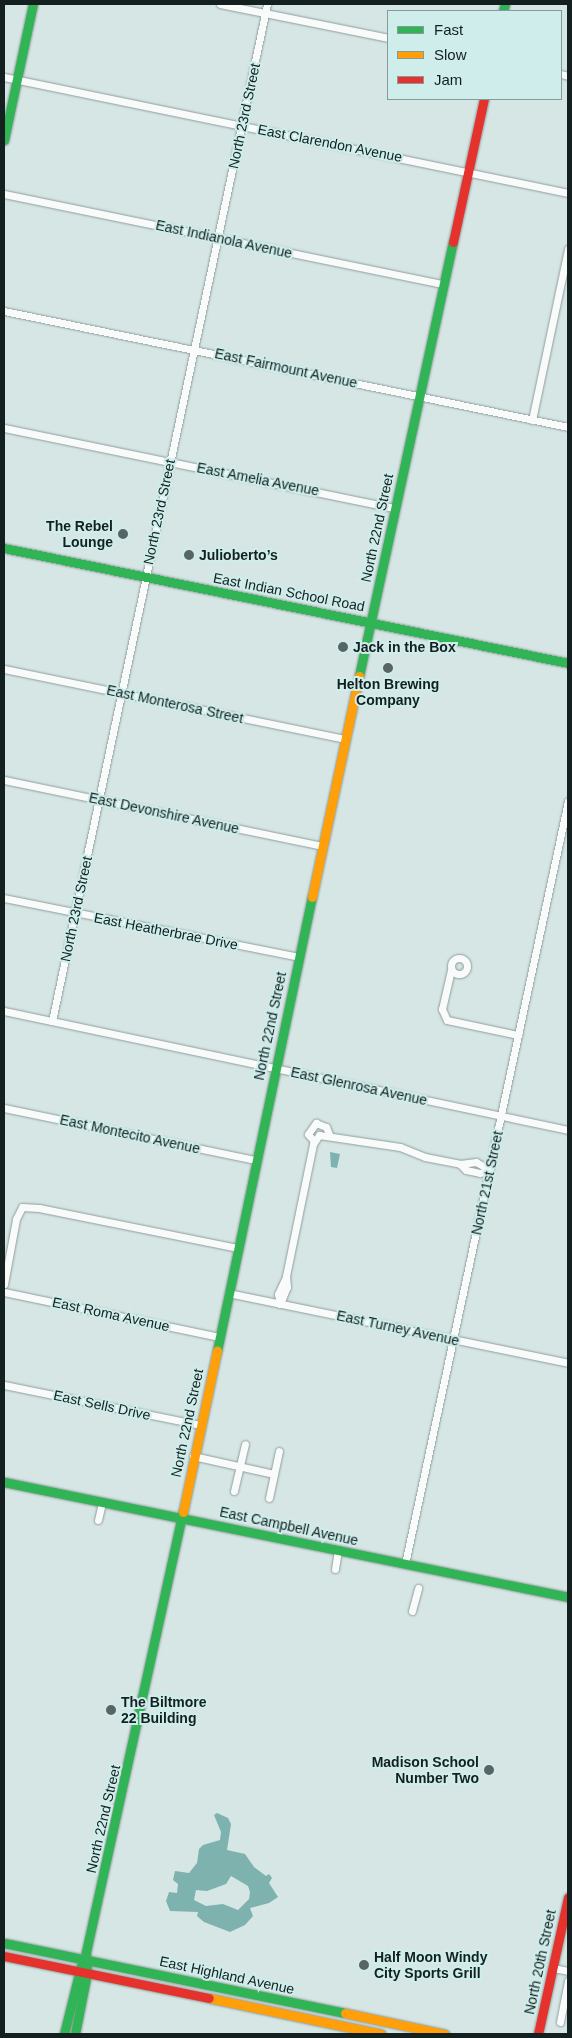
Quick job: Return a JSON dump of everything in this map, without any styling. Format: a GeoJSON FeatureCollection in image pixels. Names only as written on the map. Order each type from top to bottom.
{"type":"FeatureCollection","features":[{"type":"Feature","properties":{"kind":"street"},"geometry":{"type":"LineString","coordinates":[[4,140],[33,4]]}},
{"type":"Feature","properties":{"kind":"street"},"geometry":{"type":"LineString","coordinates":[[220,4],[387,38]]}},
{"type":"Feature","properties":{"kind":"street","name":"North 23rd Street"},"geometry":{"type":"LineString","coordinates":[[52,1021],[267,4]]}},
{"type":"Feature","properties":{"kind":"street","name":"East Clarendon Avenue"},"geometry":{"type":"LineString","coordinates":[[4,77],[568,193]]}},
{"type":"Feature","properties":{"kind":"street","name":"North 22nd Street"},"geometry":{"type":"LineString","coordinates":[[75,2034],[87,1973],[85,1960],[181,1518],[394,508],[484,100]]}},
{"type":"Feature","properties":{"kind":"street","name":"East Indianola Avenue"},"geometry":{"type":"LineString","coordinates":[[4,194],[443,284]]}},
{"type":"Feature","properties":{"kind":"street"},"geometry":{"type":"LineString","coordinates":[[532,420],[568,249]]}},
{"type":"Feature","properties":{"kind":"street","name":"East Fairmount Avenue"},"geometry":{"type":"LineString","coordinates":[[4,311],[568,427]]}},
{"type":"Feature","properties":{"kind":"street","name":"East Amelia Avenue"},"geometry":{"type":"LineString","coordinates":[[4,428],[394,508]]}},
{"type":"Feature","properties":{"kind":"street","name":"East Indian School Road"},"geometry":{"type":"LineString","coordinates":[[4,548],[568,663]]}},
{"type":"Feature","properties":{"kind":"street","name":"East Monterosa Street"},"geometry":{"type":"LineString","coordinates":[[4,669],[346,739]]}},
{"type":"Feature","properties":{"kind":"street","name":"East Devonshire Avenue"},"geometry":{"type":"LineString","coordinates":[[4,780],[323,846]]}},
{"type":"Feature","properties":{"kind":"street","name":"North 21st Street"},"geometry":{"type":"LineString","coordinates":[[405,1564],[568,801]]}},
{"type":"Feature","properties":{"kind":"street","name":"East Heatherbrae Drive"},"geometry":{"type":"LineString","coordinates":[[4,898],[300,957]]}},
{"type":"Feature","properties":{"kind":"street"},"geometry":{"type":"LineString","coordinates":[[452,970],[442,1009],[447,1020],[518,1035]]}},
{"type":"Feature","properties":{"kind":"street","name":"East Glenrosa Avenue"},"geometry":{"type":"LineString","coordinates":[[4,1011],[568,1130]]}},
{"type":"Feature","properties":{"kind":"street","name":"East Montecito Avenue"},"geometry":{"type":"LineString","coordinates":[[4,1108],[256,1160]]}},
{"type":"Feature","properties":{"kind":"street"},"geometry":{"type":"LineString","coordinates":[[314,1141],[308,1134],[316,1123],[326,1127],[329,1134]]}},
{"type":"Feature","properties":{"kind":"street"},"geometry":{"type":"LineString","coordinates":[[280,1304],[278,1294],[286,1276],[314,1141],[319,1135],[329,1134],[400,1147],[425,1157],[460,1164],[466,1170],[480,1173],[490,1170]]}},
{"type":"Feature","properties":{"kind":"street"},"geometry":{"type":"LineString","coordinates":[[4,1284],[16,1219],[22,1207],[39,1208],[237,1248]]}},
{"type":"Feature","properties":{"kind":"street","name":"East Roma Avenue"},"geometry":{"type":"LineString","coordinates":[[4,1292],[219,1337]]}},
{"type":"Feature","properties":{"kind":"street","name":"East Turney Avenue"},"geometry":{"type":"LineString","coordinates":[[228,1294],[568,1363]]}},
{"type":"Feature","properties":{"kind":"street","name":"East Sells Drive"},"geometry":{"type":"LineString","coordinates":[[4,1385],[200,1425]]}},
{"type":"Feature","properties":{"kind":"street"},"geometry":{"type":"LineString","coordinates":[[234,1491],[245,1444]]}},
{"type":"Feature","properties":{"kind":"street"},"geometry":{"type":"LineString","coordinates":[[269,1498],[279,1451]]}},
{"type":"Feature","properties":{"kind":"street"},"geometry":{"type":"LineString","coordinates":[[193,1456],[274,1474]]}},
{"type":"Feature","properties":{"kind":"street","name":"East Campbell Avenue"},"geometry":{"type":"LineString","coordinates":[[4,1482],[568,1597]]}},
{"type":"Feature","properties":{"kind":"street"},"geometry":{"type":"LineString","coordinates":[[98,1520],[102,1502]]}},
{"type":"Feature","properties":{"kind":"street"},"geometry":{"type":"LineString","coordinates":[[335,1568],[338,1550]]}},
{"type":"Feature","properties":{"kind":"street"},"geometry":{"type":"LineString","coordinates":[[412,1611],[418,1588]]}},
{"type":"Feature","properties":{"kind":"street","name":"North 20th Street"},"geometry":{"type":"LineString","coordinates":[[538,2034],[568,1897]]}},
{"type":"Feature","properties":{"kind":"street","name":"East Highland Avenue"},"geometry":{"type":"LineString","coordinates":[[4,1943],[445,2034]]}},
{"type":"Feature","properties":{"kind":"street","name":"East Highland Avenue"},"geometry":{"type":"LineString","coordinates":[[4,1956],[380,2034]]}},
{"type":"Feature","properties":{"kind":"street","name":"North 22nd Street"},"geometry":{"type":"LineString","coordinates":[[64,2034],[77,1971],[85,1960]]}},
{"type":"Feature","properties":{"kind":"street"},"geometry":{"type":"LineString","coordinates":[[553,1968],[568,1971]]}},
{"type":"Feature","properties":{"kind":"street"},"geometry":{"type":"LineString","coordinates":[[560,2022],[568,1980]]}},
{"type":"Feature","properties":{"kind":"street"},"geometry":{"type":"LineString","coordinates":[[232,2003],[235,1991]]}},
{"type":"Feature","properties":{"kind":"water"},"geometry":{"type":"Polygon","coordinates":[[[330,1152],[340,1154],[337,1168],[331,1167],[330,1152]]]}},
{"type":"Feature","properties":{"kind":"water"},"geometry":{"type":"Polygon","coordinates":[[[217,1813],[228,1818],[231,1824],[227,1850],[245,1854],[254,1867],[266,1876],[269,1874],[272,1878],[269,1883],[278,1897],[269,1903],[250,1908],[253,1916],[245,1925],[230,1932],[204,1922],[197,1916],[198,1912],[170,1911],[166,1901],[169,1892],[177,1893],[178,1884],[173,1880],[175,1871],[189,1873],[197,1863],[199,1849],[203,1845],[220,1840],[221,1832],[214,1815],[217,1813]],[[231,1876],[226,1884],[207,1891],[196,1890],[194,1900],[206,1906],[223,1904],[238,1910],[249,1899],[250,1892],[248,1886],[231,1876]]]}},
{"type":"Feature","properties":{"kind":"traffic: fast"},"geometry":{"type":"LineString","coordinates":[[4,140],[33,4]]}},
{"type":"Feature","properties":{"kind":"traffic: fast"},"geometry":{"type":"LineString","coordinates":[[503,10],[505,4]]}},
{"type":"Feature","properties":{"kind":"traffic: fast"},"geometry":{"type":"LineString","coordinates":[[359,676],[453,242]]}},
{"type":"Feature","properties":{"kind":"traffic: fast"},"geometry":{"type":"LineString","coordinates":[[4,548],[568,663]]}},
{"type":"Feature","properties":{"kind":"traffic: fast"},"geometry":{"type":"LineString","coordinates":[[217,1351],[312,897]]}},
{"type":"Feature","properties":{"kind":"traffic: fast"},"geometry":{"type":"LineString","coordinates":[[4,1482],[568,1597]]}},
{"type":"Feature","properties":{"kind":"traffic: fast"},"geometry":{"type":"LineString","coordinates":[[75,2034],[87,1973],[86,1952],[183,1512]]}},
{"type":"Feature","properties":{"kind":"traffic: fast"},"geometry":{"type":"LineString","coordinates":[[4,1943],[345,2013]]}},
{"type":"Feature","properties":{"kind":"traffic: fast"},"geometry":{"type":"LineString","coordinates":[[64,2034],[81,1966]]}},
{"type":"Feature","properties":{"kind":"traffic: slow"},"geometry":{"type":"LineString","coordinates":[[312,897],[359,676]]}},
{"type":"Feature","properties":{"kind":"traffic: slow"},"geometry":{"type":"LineString","coordinates":[[183,1512],[217,1351]]}},
{"type":"Feature","properties":{"kind":"traffic: slow"},"geometry":{"type":"LineString","coordinates":[[209,1998],[381,2034]]}},
{"type":"Feature","properties":{"kind":"traffic: slow"},"geometry":{"type":"LineString","coordinates":[[345,2013],[445,2034]]}},
{"type":"Feature","properties":{"kind":"traffic: jam"},"geometry":{"type":"LineString","coordinates":[[453,242],[484,100]]}},
{"type":"Feature","properties":{"kind":"traffic: jam"},"geometry":{"type":"LineString","coordinates":[[538,2034],[568,1897]]}},
{"type":"Feature","properties":{"kind":"traffic: jam"},"geometry":{"type":"LineString","coordinates":[[4,1956],[209,1998]]}},
{"type":"Feature","properties":{"kind":"place","name":"The Rebel Lounge"},"geometry":{"type":"Point","coordinates":[123,534]}},
{"type":"Feature","properties":{"kind":"place","name":"Julioberto’s"},"geometry":{"type":"Point","coordinates":[189,555]}},
{"type":"Feature","properties":{"kind":"place","name":"Jack in the Box"},"geometry":{"type":"Point","coordinates":[343,647]}},
{"type":"Feature","properties":{"kind":"place","name":"Helton Brewing Company"},"geometry":{"type":"Point","coordinates":[388,668]}},
{"type":"Feature","properties":{"kind":"place","name":"The Biltmore 22 Building"},"geometry":{"type":"Point","coordinates":[111,1710]}},
{"type":"Feature","properties":{"kind":"place","name":"Madison School Number Two"},"geometry":{"type":"Point","coordinates":[489,1770]}},
{"type":"Feature","properties":{"kind":"place","name":"Half Moon Windy City Sports Grill"},"geometry":{"type":"Point","coordinates":[364,1965]}}]}
